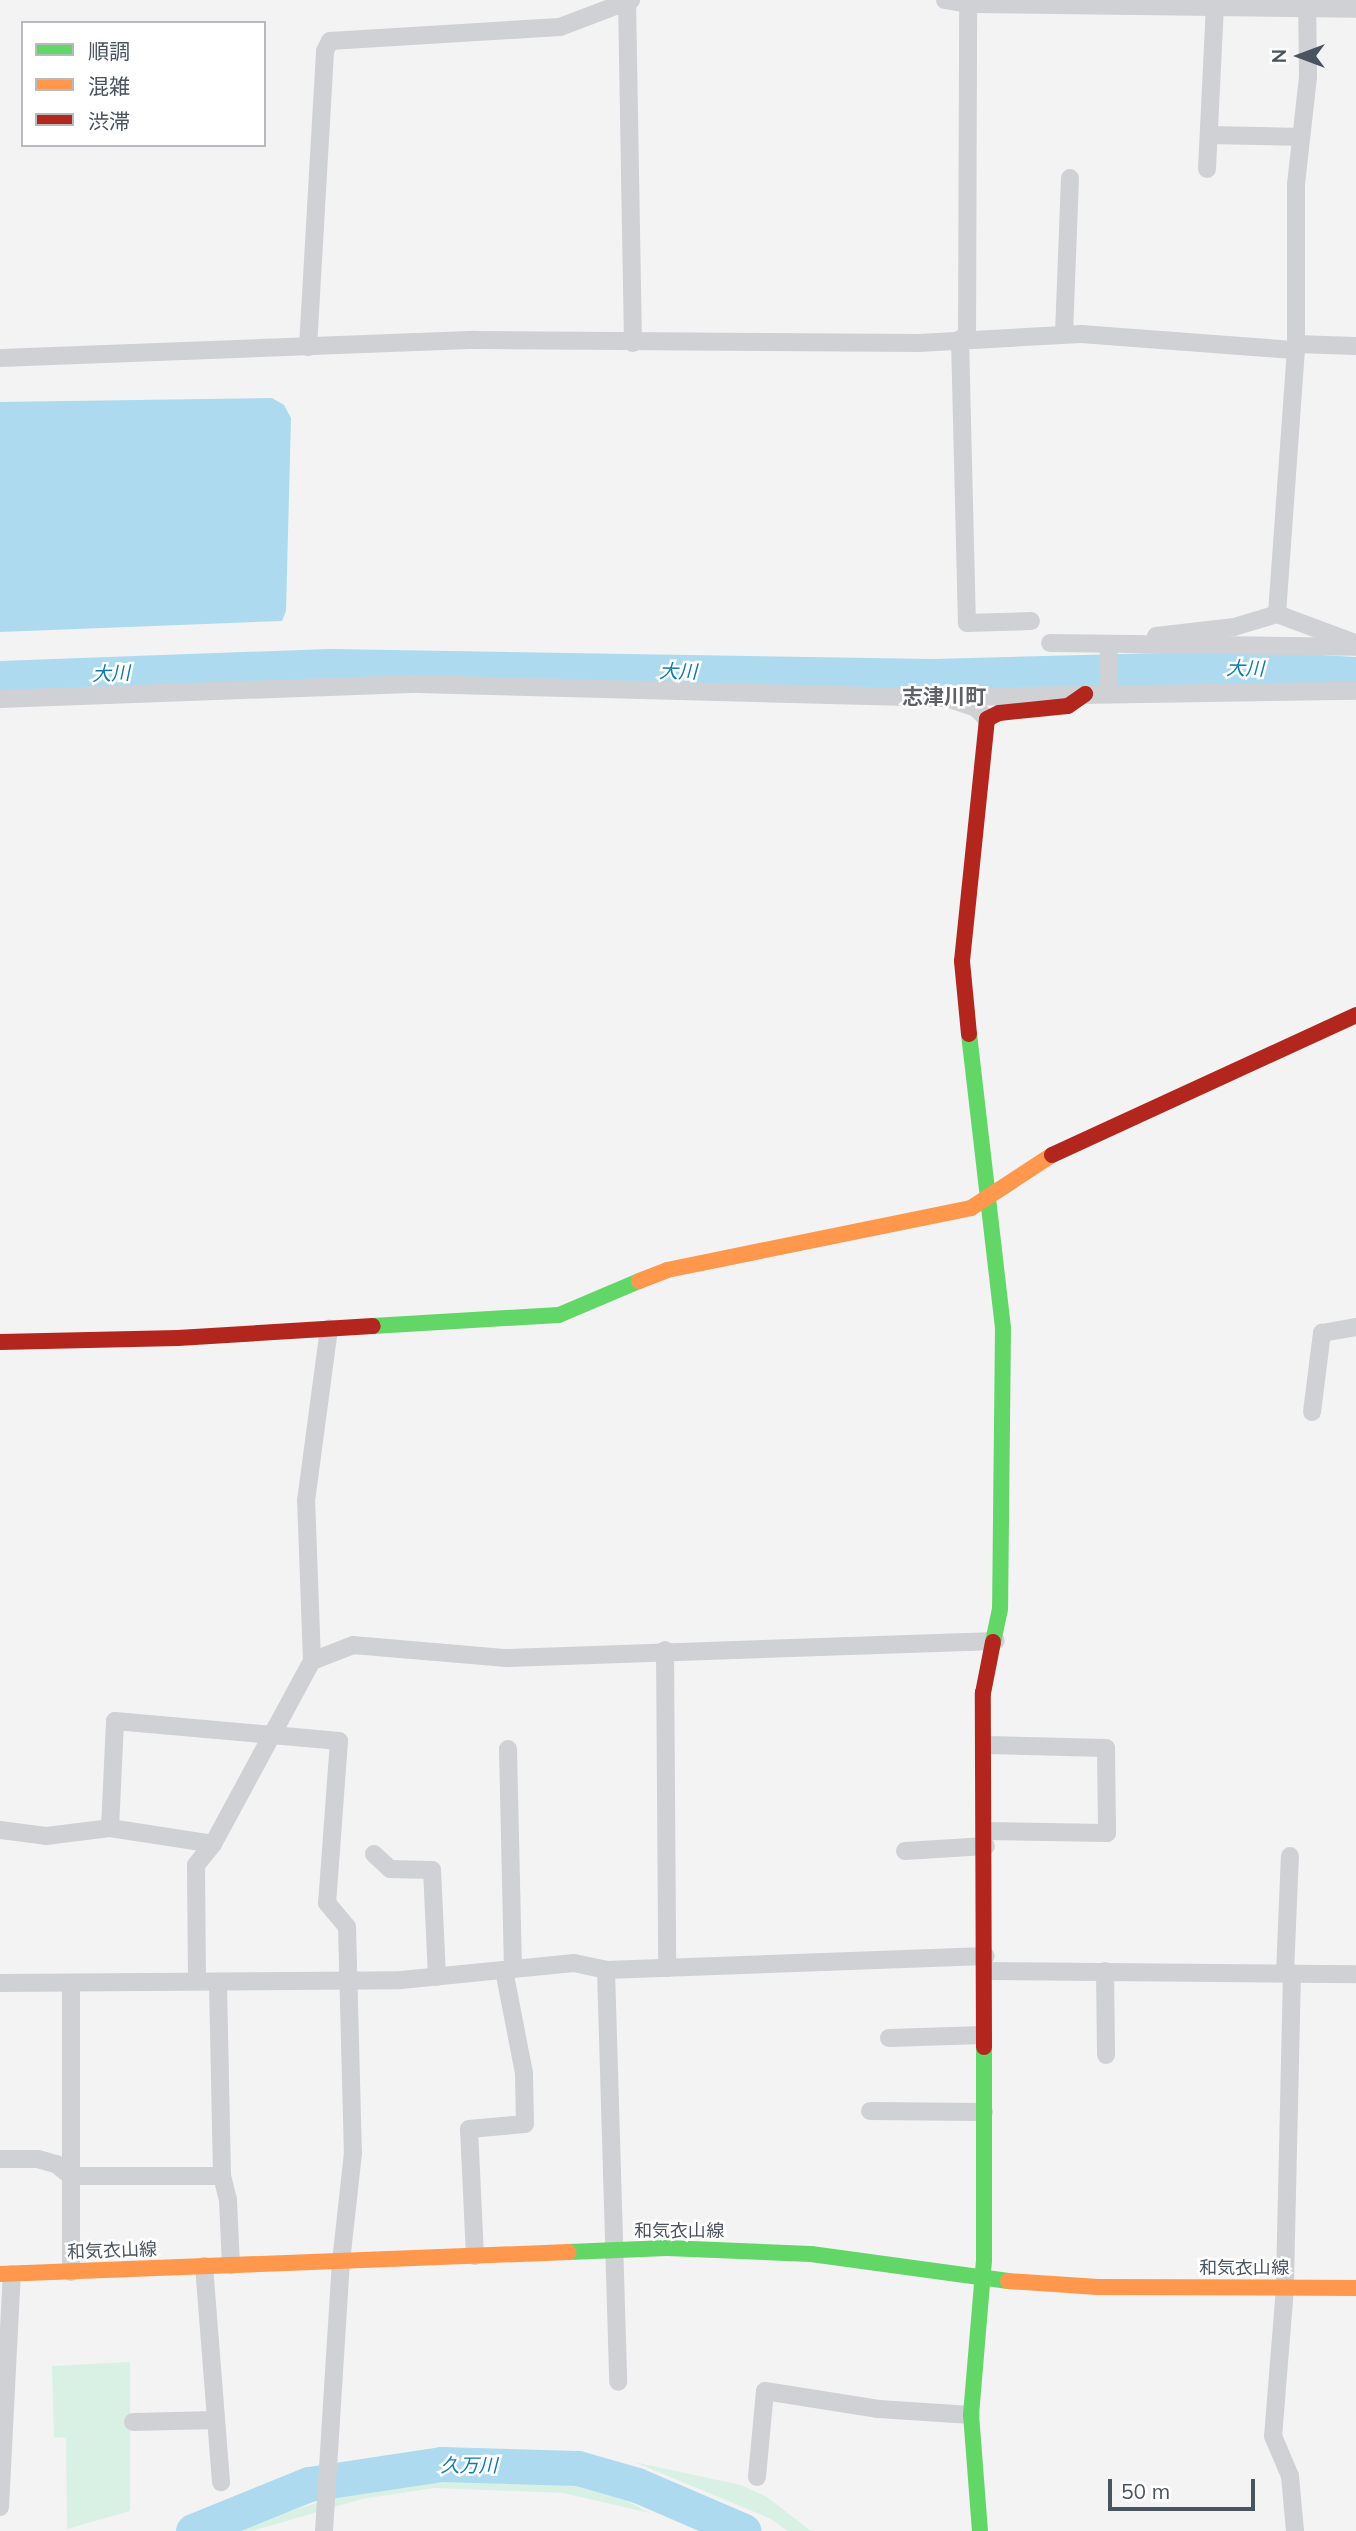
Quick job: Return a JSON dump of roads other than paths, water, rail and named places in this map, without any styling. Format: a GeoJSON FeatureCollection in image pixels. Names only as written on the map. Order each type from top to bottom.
{"type":"FeatureCollection","features":[{"type":"Feature","properties":{"kind":"street"},"geometry":{"type":"LineString","coordinates":[[308,346],[325,51],[330,41],[560,27],[628,0],[632,91],[633,343]]}},
{"type":"Feature","properties":{"kind":"street"},"geometry":{"type":"LineString","coordinates":[[945,0],[972,3],[1215,8],[1236,5],[1307,5],[1356,9]]}},
{"type":"Feature","properties":{"kind":"street"},"geometry":{"type":"LineString","coordinates":[[972,3],[963,339],[967,624],[1031,621]]}},
{"type":"Feature","properties":{"kind":"street"},"geometry":{"type":"LineString","coordinates":[[1277,614],[1296,347],[1296,184],[1301,137],[1307,5]]}},
{"type":"Feature","properties":{"kind":"street"},"geometry":{"type":"LineString","coordinates":[[1207,170],[1215,8]]}},
{"type":"Feature","properties":{"kind":"street"},"geometry":{"type":"LineString","coordinates":[[1209,135],[1301,137]]}},
{"type":"Feature","properties":{"kind":"street"},"geometry":{"type":"LineString","coordinates":[[1064,334],[1070,178]]}},
{"type":"Feature","properties":{"kind":"street"},"geometry":{"type":"LineString","coordinates":[[0,358],[476,340],[633,343],[963,339],[1064,334],[1296,347],[1356,346]]}},
{"type":"Feature","properties":{"kind":"street"},"geometry":{"type":"LineString","coordinates":[[1050,643],[1110,649],[1161,635],[1244,625],[1277,614],[1356,645]]}},
{"type":"Feature","properties":{"kind":"street"},"geometry":{"type":"LineString","coordinates":[[1130,644],[1356,645]]}},
{"type":"Feature","properties":{"kind":"street"},"geometry":{"type":"LineString","coordinates":[[1108,692],[1110,649]]}},
{"type":"Feature","properties":{"kind":"street"},"geometry":{"type":"LineString","coordinates":[[0,699],[406,684],[946,698],[1108,692],[1356,691]]}},
{"type":"Feature","properties":{"kind":"street"},"geometry":{"type":"LineString","coordinates":[[986,719],[999,713],[1068,706],[1085,694]]}},
{"type":"Feature","properties":{"kind":"street"},"geometry":{"type":"LineString","coordinates":[[946,698],[976,708],[986,719],[962,961],[985,1201],[1003,1328],[1000,1609],[996,1641],[985,1670],[981,2279],[971,2415],[980,2531]]}},
{"type":"Feature","properties":{"kind":"street"},"geometry":{"type":"LineString","coordinates":[[0,1342],[537,1320],[559,1315],[676,1268],[854,1235],[985,1201],[1026,1168],[1062,1148],[1356,1015]]}},
{"type":"Feature","properties":{"kind":"street"},"geometry":{"type":"LineString","coordinates":[[1312,1412],[1322,1333],[1356,1327]]}},
{"type":"Feature","properties":{"kind":"street"},"geometry":{"type":"LineString","coordinates":[[197,1980],[196,1865],[213,1844],[312,1661],[306,1502],[329,1329]]}},
{"type":"Feature","properties":{"kind":"street"},"geometry":{"type":"LineString","coordinates":[[312,1661],[353,1645],[506,1658],[665,1650],[818,1650],[996,1641]]}},
{"type":"Feature","properties":{"kind":"street"},"geometry":{"type":"LineString","coordinates":[[665,1650],[667,1968]]}},
{"type":"Feature","properties":{"kind":"street"},"geometry":{"type":"LineString","coordinates":[[110,1828],[115,1721],[274,1733],[339,1741],[327,1903],[347,1927],[351,1980],[353,2152],[341,2261],[324,2522]]}},
{"type":"Feature","properties":{"kind":"street"},"geometry":{"type":"LineString","coordinates":[[905,1851],[985,1839],[1107,1833],[1106,1748],[984,1745]]}},
{"type":"Feature","properties":{"kind":"street"},"geometry":{"type":"LineString","coordinates":[[475,2256],[469,2129],[525,2124],[524,2073],[509,1969],[508,1749]]}},
{"type":"Feature","properties":{"kind":"street"},"geometry":{"type":"LineString","coordinates":[[0,1830],[46,1836],[110,1828],[213,1844]]}},
{"type":"Feature","properties":{"kind":"street"},"geometry":{"type":"LineString","coordinates":[[374,1854],[390,1869],[432,1870],[437,1977]]}},
{"type":"Feature","properties":{"kind":"street"},"geometry":{"type":"LineString","coordinates":[[1290,1856],[1284,2288],[1273,2436],[1290,2476],[1296,2531]]}},
{"type":"Feature","properties":{"kind":"street"},"geometry":{"type":"LineString","coordinates":[[0,1983],[197,1980],[218,1984],[351,1980],[437,1977],[574,1963],[606,1970],[985,1964],[1105,1971],[1356,1974]]}},
{"type":"Feature","properties":{"kind":"street"},"geometry":{"type":"LineString","coordinates":[[606,1970],[611,2250],[618,2382]]}},
{"type":"Feature","properties":{"kind":"street"},"geometry":{"type":"LineString","coordinates":[[1105,1971],[1106,2055]]}},
{"type":"Feature","properties":{"kind":"street"},"geometry":{"type":"LineString","coordinates":[[71,1983],[71,2272]]}},
{"type":"Feature","properties":{"kind":"street"},"geometry":{"type":"LineString","coordinates":[[218,1984],[222,2176],[228,2200],[231,2265]]}},
{"type":"Feature","properties":{"kind":"street"},"geometry":{"type":"LineString","coordinates":[[889,2038],[983,2035]]}},
{"type":"Feature","properties":{"kind":"street"},"geometry":{"type":"LineString","coordinates":[[870,2111],[984,2112]]}},
{"type":"Feature","properties":{"kind":"street"},"geometry":{"type":"LineString","coordinates":[[0,2159],[38,2159],[56,2164],[71,2176],[222,2176]]}},
{"type":"Feature","properties":{"kind":"street","name":"和気衣山線"},"geometry":{"type":"LineString","coordinates":[[6,2274],[611,2250],[811,2254],[981,2279],[1098,2287],[1356,2288]]}},
{"type":"Feature","properties":{"kind":"street"},"geometry":{"type":"LineString","coordinates":[[204,2266],[221,2483]]}},
{"type":"Feature","properties":{"kind":"street"},"geometry":{"type":"LineString","coordinates":[[0,2507],[6,2274]]}},
{"type":"Feature","properties":{"kind":"street"},"geometry":{"type":"LineString","coordinates":[[757,2477],[765,2391],[868,2407],[971,2415]]}},
{"type":"Feature","properties":{"kind":"street"},"geometry":{"type":"LineString","coordinates":[[133,2422],[216,2420]]}},
{"type":"Feature","properties":{"kind":"water"},"geometry":{"type":"Polygon","coordinates":[[[272,398],[284,405],[291,418],[286,611],[282,621],[0,632],[0,402],[272,398]]]}},
{"type":"Feature","properties":{"kind":"waterway","name":"大川"},"geometry":{"type":"LineString","coordinates":[[0,678],[330,666],[932,676],[1245,668],[1356,674]]}},
{"type":"Feature","properties":{"kind":"waterway","name":"久万川"},"geometry":{"type":"LineString","coordinates":[[193,2531],[309,2484],[441,2464],[578,2468],[637,2485],[744,2531]]}},
{"type":"Feature","properties":{"kind":"district","name":"志津川町"},"geometry":{"type":"Point","coordinates":[944,696]}}]}
